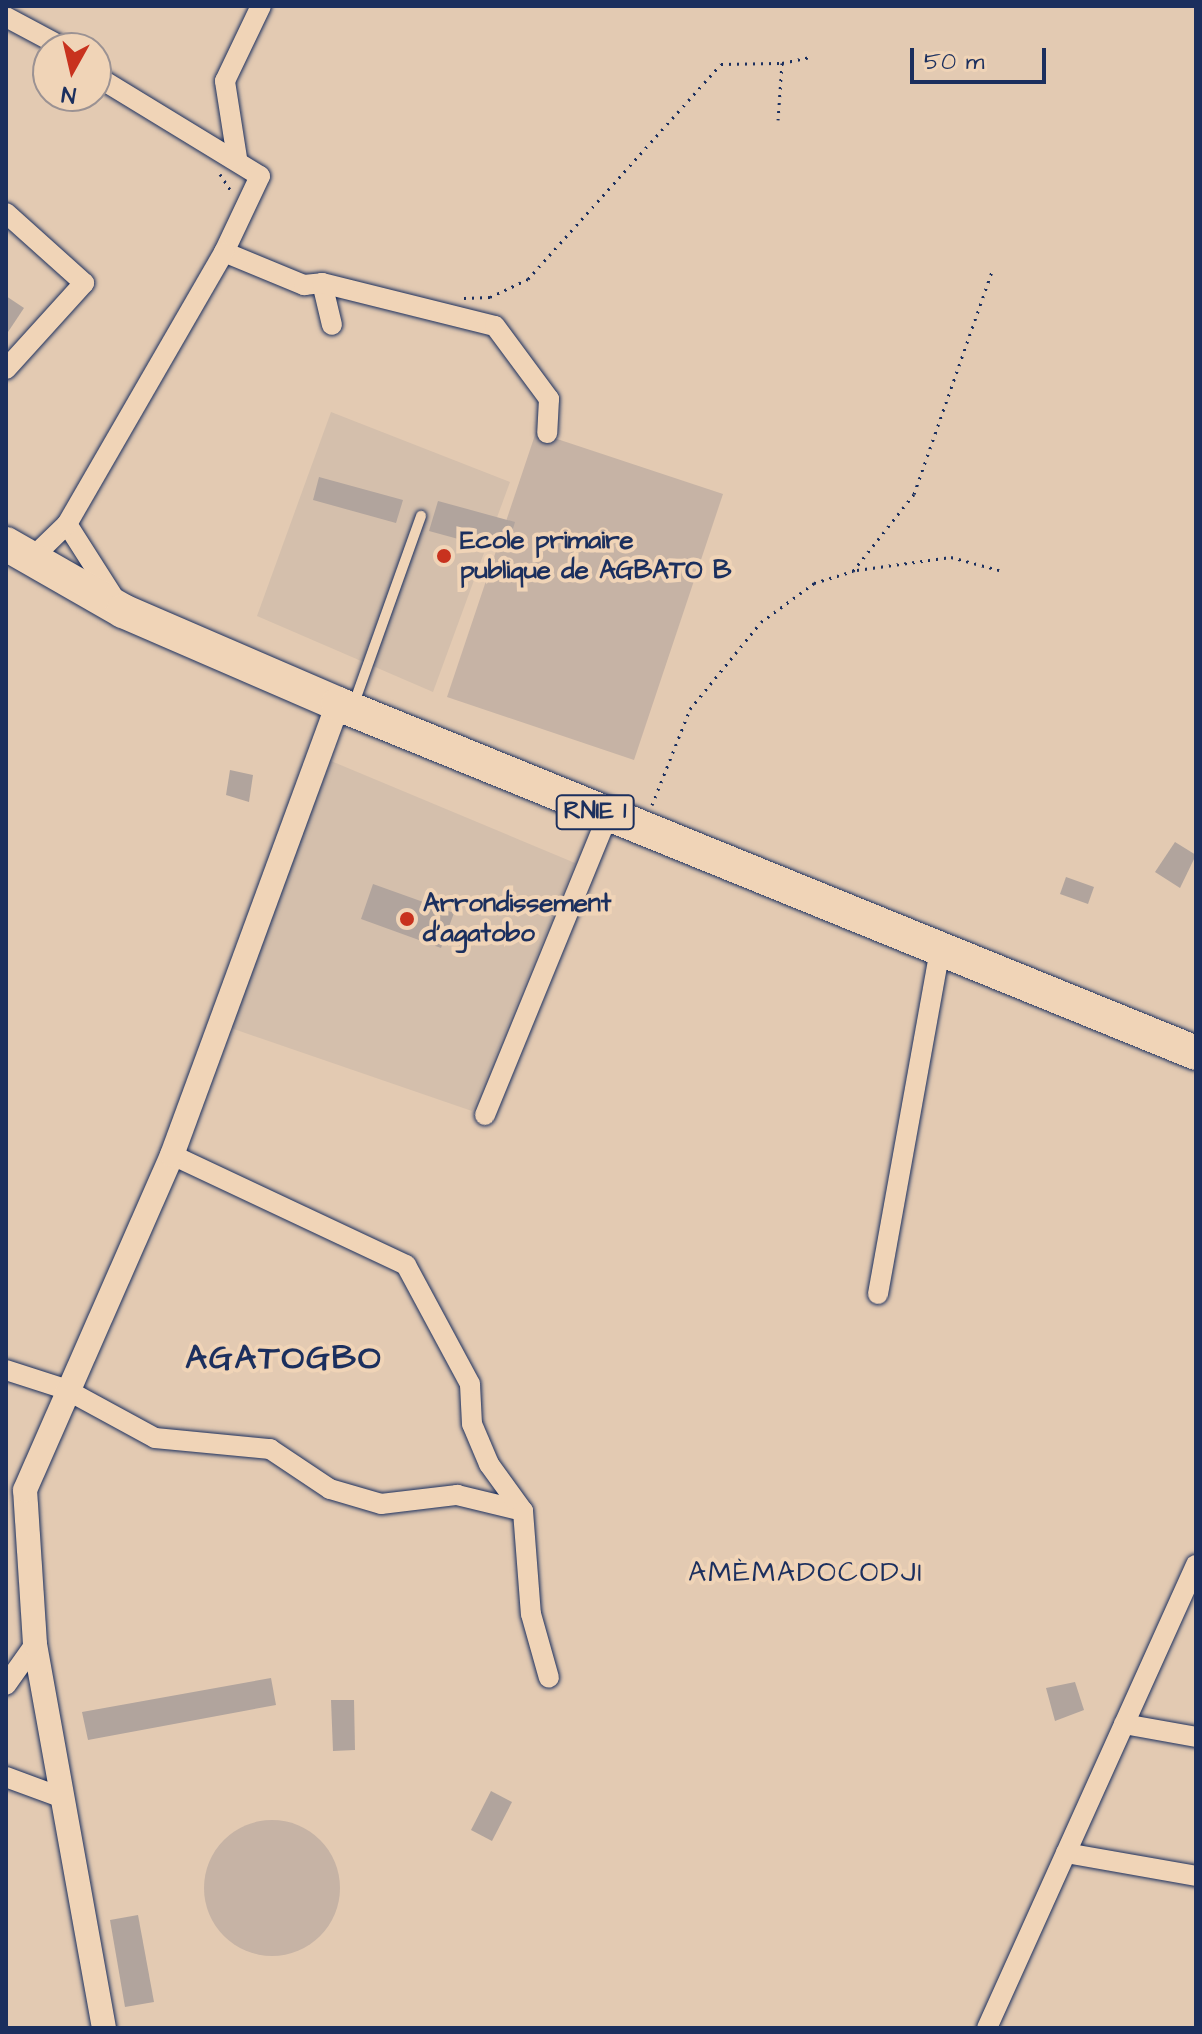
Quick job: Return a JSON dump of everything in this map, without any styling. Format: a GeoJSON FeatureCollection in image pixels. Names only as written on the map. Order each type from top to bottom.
{"type":"FeatureCollection","features":[{"type":"Feature","properties":{"kind":"highway","name":"RNIE 1"},"geometry":{"type":"LineString","coordinates":[[18,551],[123,611],[344,707],[622,823],[1196,1053]]}},
{"type":"Feature","properties":{"kind":"street"},"geometry":{"type":"LineString","coordinates":[[239,6],[246,26]]}},
{"type":"Feature","properties":{"kind":"street"},"geometry":{"type":"LineString","coordinates":[[237,158],[224,88],[246,26],[261,6]]}},
{"type":"Feature","properties":{"kind":"street"},"geometry":{"type":"LineString","coordinates":[[6,17],[34,32]]}},
{"type":"Feature","properties":{"kind":"street"},"geometry":{"type":"LineString","coordinates":[[18,551],[67,524],[262,181],[237,158],[112,85]]}},
{"type":"Feature","properties":{"kind":"street"},"geometry":{"type":"LineString","coordinates":[[6,213],[84,283],[6,369]]}},
{"type":"Feature","properties":{"kind":"street"},"geometry":{"type":"LineString","coordinates":[[224,252],[304,285],[322,283],[495,326],[549,399],[547,433]]}},
{"type":"Feature","properties":{"kind":"street"},"geometry":{"type":"LineString","coordinates":[[322,283],[332,325]]}},
{"type":"Feature","properties":{"kind":"street"},"geometry":{"type":"LineString","coordinates":[[67,524],[123,611]]}},
{"type":"Feature","properties":{"kind":"street"},"geometry":{"type":"LineString","coordinates":[[104,2028],[35,1644],[22,1512],[65,1389],[172,1155],[344,707]]}},
{"type":"Feature","properties":{"kind":"street"},"geometry":{"type":"LineString","coordinates":[[485,1115],[622,823]]}},
{"type":"Feature","properties":{"kind":"street"},"geometry":{"type":"LineString","coordinates":[[878,1294],[940,948]]}},
{"type":"Feature","properties":{"kind":"street"},"geometry":{"type":"LineString","coordinates":[[172,1155],[406,1265],[461,1364],[472,1424],[489,1464],[523,1511],[529,1602],[549,1678]]}},
{"type":"Feature","properties":{"kind":"street"},"geometry":{"type":"LineString","coordinates":[[6,1370],[65,1389],[155,1438],[270,1449],[330,1489],[381,1504],[457,1495],[523,1511]]}},
{"type":"Feature","properties":{"kind":"street"},"geometry":{"type":"LineString","coordinates":[[987,2028],[1196,1565]]}},
{"type":"Feature","properties":{"kind":"street"},"geometry":{"type":"LineString","coordinates":[[6,1685],[35,1644]]}},
{"type":"Feature","properties":{"kind":"street"},"geometry":{"type":"LineString","coordinates":[[1124,1724],[1196,1737]]}},
{"type":"Feature","properties":{"kind":"street"},"geometry":{"type":"LineString","coordinates":[[6,1777],[63,1798]]}},
{"type":"Feature","properties":{"kind":"street"},"geometry":{"type":"LineString","coordinates":[[1066,1853],[1196,1876]]}},
{"type":"Feature","properties":{"kind":"lane"},"geometry":{"type":"LineString","coordinates":[[344,707],[421,516]]}},
{"type":"Feature","properties":{"kind":"path"},"geometry":{"type":"LineString","coordinates":[[490,297],[528,279],[721,64],[782,63],[810,57]]}},
{"type":"Feature","properties":{"kind":"path"},"geometry":{"type":"LineString","coordinates":[[778,120],[782,63]]}},
{"type":"Feature","properties":{"kind":"path"},"geometry":{"type":"LineString","coordinates":[[853,571],[914,494],[993,269]]}},
{"type":"Feature","properties":{"kind":"path"},"geometry":{"type":"LineString","coordinates":[[622,823],[690,709],[761,622],[814,583],[853,571],[951,557],[999,570]]}},
{"type":"Feature","properties":{"kind":"shaded area"},"geometry":{"type":"Polygon","coordinates":[[[331,412],[510,482],[433,692],[257,616],[331,412]]]}},
{"type":"Feature","properties":{"kind":"shaded area"},"geometry":{"type":"Polygon","coordinates":[[[536,432],[723,494],[634,760],[447,697],[536,432]]]}},
{"type":"Feature","properties":{"kind":"shaded area"},"geometry":{"type":"Polygon","coordinates":[[[331,761],[575,863],[472,1111],[228,1027],[331,761]]]}},
{"type":"Feature","properties":{"kind":"shaded area"},"geometry":{"type":"Polygon","coordinates":[[[272,1820],[298,1825],[320,1840],[335,1862],[340,1888],[335,1914],[320,1936],[298,1951],[272,1956],[246,1951],[224,1936],[209,1914],[204,1888],[209,1862],[224,1840],[246,1825],[272,1820]]]}},
{"type":"Feature","properties":{"kind":"building"},"geometry":{"type":"Polygon","coordinates":[[[6,296],[24,308],[6,335],[6,296]]]}},
{"type":"Feature","properties":{"kind":"building"},"geometry":{"type":"Polygon","coordinates":[[[319,477],[403,500],[396,523],[313,500],[319,477]]]}},
{"type":"Feature","properties":{"kind":"building"},"geometry":{"type":"Polygon","coordinates":[[[438,501],[515,522],[506,552],[429,531],[438,501]]]}},
{"type":"Feature","properties":{"kind":"building"},"geometry":{"type":"Polygon","coordinates":[[[230,770],[253,775],[249,802],[226,795],[230,770]]]}},
{"type":"Feature","properties":{"kind":"building"},"geometry":{"type":"Polygon","coordinates":[[[1175,842],[1196,855],[1180,888],[1155,872],[1175,842]]]}},
{"type":"Feature","properties":{"kind":"building"},"geometry":{"type":"Polygon","coordinates":[[[1066,877],[1094,887],[1088,904],[1060,894],[1066,877]]]}},
{"type":"Feature","properties":{"kind":"building"},"geometry":{"type":"Polygon","coordinates":[[[373,884],[454,913],[441,948],[361,919],[373,884]]]}},
{"type":"Feature","properties":{"kind":"building"},"geometry":{"type":"Polygon","coordinates":[[[271,1678],[276,1705],[88,1740],[82,1712],[271,1678]]]}},
{"type":"Feature","properties":{"kind":"building"},"geometry":{"type":"Polygon","coordinates":[[[1075,1682],[1084,1710],[1055,1721],[1046,1688],[1075,1682]]]}},
{"type":"Feature","properties":{"kind":"building"},"geometry":{"type":"Polygon","coordinates":[[[331,1700],[354,1700],[355,1750],[333,1751],[331,1700]]]}},
{"type":"Feature","properties":{"kind":"building"},"geometry":{"type":"Polygon","coordinates":[[[491,1791],[512,1802],[492,1841],[471,1830],[491,1791]]]}},
{"type":"Feature","properties":{"kind":"building"},"geometry":{"type":"Polygon","coordinates":[[[138,1915],[154,2002],[125,2007],[110,1920],[138,1915]]]}},
{"type":"Feature","properties":{"kind":"place","name":"Ecole primaire publique de AGBATO B"},"geometry":{"type":"Point","coordinates":[444,556]}},
{"type":"Feature","properties":{"kind":"place","name":"Arrondissement d'agatobo"},"geometry":{"type":"Point","coordinates":[407,919]}},
{"type":"Feature","properties":{"kind":"district","name":"AGATOGBO"},"geometry":{"type":"Point","coordinates":[284,1359]}},
{"type":"Feature","properties":{"kind":"district","name":"AMÈMADOCODJI"},"geometry":{"type":"Point","coordinates":[806,1573]}}]}
